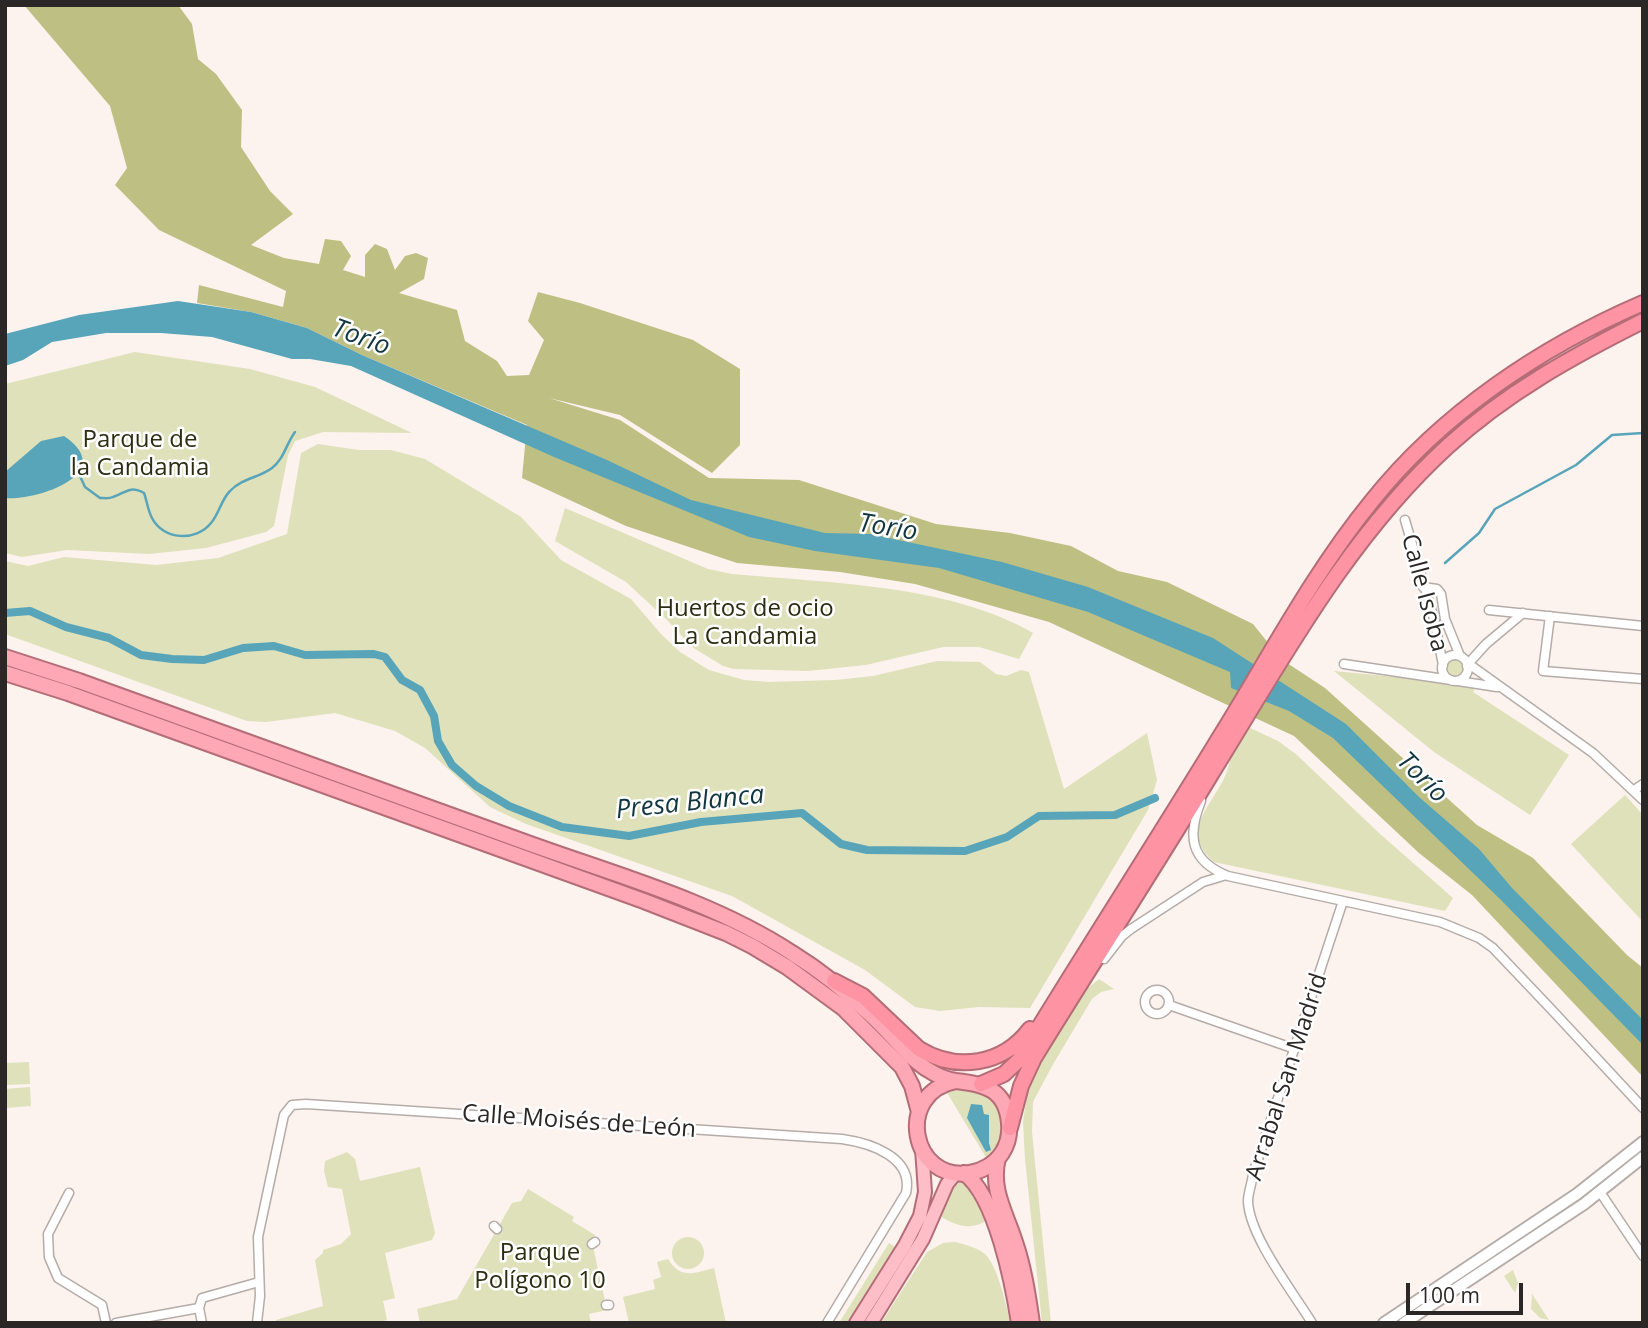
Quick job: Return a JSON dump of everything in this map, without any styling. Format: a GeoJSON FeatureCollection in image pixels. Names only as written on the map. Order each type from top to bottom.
{"type":"FeatureCollection","features":[{"type":"Feature","properties":{"kind":"highway"},"geometry":{"type":"LineString","coordinates":[[981,1084],[1011,1069],[1228,735],[1371,501],[1432,437],[1525,365],[1643,303]]}},
{"type":"Feature","properties":{"kind":"highway"},"geometry":{"type":"LineString","coordinates":[[1304,610],[1382,515],[1447,447],[1505,399],[1581,352],[1643,321]]}},
{"type":"Feature","properties":{"kind":"highway"},"geometry":{"type":"LineString","coordinates":[[5,657],[79,681],[712,911],[776,943],[834,981],[863,996],[919,1049],[951,1062],[982,1062],[1004,1053],[1021,1041],[1038,1018],[1053,1006]]}},
{"type":"Feature","properties":{"kind":"highway"},"geometry":{"type":"LineString","coordinates":[[5,673],[68,693],[607,887],[726,933],[787,967],[860,1023],[888,1050],[908,1075],[916,1096],[919,1112],[916,1130],[922,1149],[931,1162],[960,1173],[978,1186],[996,1228],[1019,1323]]}},
{"type":"Feature","properties":{"kind":"highway"},"geometry":{"type":"LineString","coordinates":[[1032,1323],[1016,1244],[996,1187],[995,1170],[1006,1145],[1025,1074],[1213,772],[1228,735]]}},
{"type":"Feature","properties":{"kind":"highway"},"geometry":{"type":"LineString","coordinates":[[834,981],[870,1013],[917,1062],[933,1073],[956,1081],[981,1084],[996,1093],[1004,1104],[1010,1128]]}},
{"type":"Feature","properties":{"kind":"highway"},"geometry":{"type":"LineString","coordinates":[[919,1112],[930,1093],[956,1081]]}},
{"type":"Feature","properties":{"kind":"highway"},"geometry":{"type":"LineString","coordinates":[[960,1173],[987,1167],[998,1158]]}},
{"type":"Feature","properties":{"kind":"main road"},"geometry":{"type":"LineString","coordinates":[[1384,1323],[1577,1194],[1643,1142]]}},
{"type":"Feature","properties":{"kind":"main road"},"geometry":{"type":"LineString","coordinates":[[856,1323],[920,1216],[926,1177],[922,1149]]}},
{"type":"Feature","properties":{"kind":"main road"},"geometry":{"type":"LineString","coordinates":[[1404,1323],[1600,1192],[1643,1157]]}},
{"type":"Feature","properties":{"kind":"main road"},"geometry":{"type":"LineString","coordinates":[[871,1323],[923,1239],[947,1184],[960,1173]]}},
{"type":"Feature","properties":{"kind":"street","name":"Calle Isoba"},"geometry":{"type":"LineString","coordinates":[[1405,520],[1434,620],[1443,667]]}},
{"type":"Feature","properties":{"kind":"street"},"geometry":{"type":"LineString","coordinates":[[1423,587],[1437,589],[1441,594],[1448,632],[1467,665],[1593,752],[1643,800]]}},
{"type":"Feature","properties":{"kind":"street"},"geometry":{"type":"LineString","coordinates":[[1489,610],[1643,626]]}},
{"type":"Feature","properties":{"kind":"street"},"geometry":{"type":"LineString","coordinates":[[1443,667],[1446,677],[1454,680],[1466,674],[1467,665],[1486,644],[1523,613]]}},
{"type":"Feature","properties":{"kind":"street"},"geometry":{"type":"LineString","coordinates":[[1550,616],[1543,671],[1643,679]]}},
{"type":"Feature","properties":{"kind":"street"},"geometry":{"type":"LineString","coordinates":[[1427,677],[1443,667],[1448,657],[1460,656]]}},
{"type":"Feature","properties":{"kind":"street"},"geometry":{"type":"LineString","coordinates":[[1344,664],[1500,688]]}},
{"type":"Feature","properties":{"kind":"street"},"geometry":{"type":"LineString","coordinates":[[1213,772],[1192,828],[1196,849],[1204,863],[1214,871],[1440,922],[1479,938],[1493,948],[1643,1108]]}},
{"type":"Feature","properties":{"kind":"street"},"geometry":{"type":"LineString","coordinates":[[1634,790],[1643,784]]}},
{"type":"Feature","properties":{"kind":"street"},"geometry":{"type":"LineString","coordinates":[[1193,887],[1200,877],[1204,863]]}},
{"type":"Feature","properties":{"kind":"street"},"geometry":{"type":"LineString","coordinates":[[1084,978],[1097,968],[1122,936],[1193,887],[1211,878],[1228,876]]}},
{"type":"Feature","properties":{"kind":"street","name":"Arrabal San Madrid"},"geometry":{"type":"LineString","coordinates":[[1312,1323],[1259,1238],[1251,1219],[1248,1200],[1253,1174],[1343,901]]}},
{"type":"Feature","properties":{"kind":"street"},"geometry":{"type":"LineString","coordinates":[[1169,1005],[1295,1049]]}},
{"type":"Feature","properties":{"kind":"street","name":"Calle Moisés de León"},"geometry":{"type":"LineString","coordinates":[[257,1323],[258,1237],[284,1115],[292,1105],[306,1104],[842,1139],[873,1146],[901,1166],[908,1181],[906,1193],[827,1323]]}},
{"type":"Feature","properties":{"kind":"street"},"geometry":{"type":"LineString","coordinates":[[1600,1192],[1643,1256]]}},
{"type":"Feature","properties":{"kind":"street"},"geometry":{"type":"LineString","coordinates":[[69,1193],[48,1234],[49,1257],[58,1278],[102,1304],[106,1323]]}},
{"type":"Feature","properties":{"kind":"street"},"geometry":{"type":"LineString","coordinates":[[202,1323],[199,1308],[202,1298],[259,1282]]}},
{"type":"Feature","properties":{"kind":"street"},"geometry":{"type":"LineString","coordinates":[[116,1323],[199,1308]]}},
{"type":"Feature","properties":{"kind":"green space"},"geometry":{"type":"Polygon","coordinates":[[[24,5],[178,5],[192,24],[198,59],[216,74],[242,110],[241,147],[270,191],[293,214],[251,245],[284,258],[319,264],[325,239],[341,241],[351,256],[343,270],[365,277],[365,255],[375,244],[387,249],[395,270],[405,256],[416,253],[428,258],[424,279],[399,293],[457,310],[465,341],[497,361],[507,376],[529,375],[544,340],[528,321],[538,292],[693,340],[740,369],[740,445],[712,473],[620,415],[549,398],[620,420],[709,478],[799,480],[936,524],[1010,533],[1071,546],[1118,571],[1167,582],[1253,624],[1281,659],[1325,688],[1477,825],[1533,858],[1627,955],[1643,968],[1643,1077],[1472,895],[1419,853],[1294,736],[1049,622],[915,584],[840,572],[737,563],[626,526],[522,478],[527,425],[362,355],[307,328],[251,312],[197,303],[199,285],[283,307],[286,291],[159,230],[115,185],[127,168],[110,106],[24,5]]]}},
{"type":"Feature","properties":{"kind":"green space","name":"Parque de la Candamia"},"geometry":{"type":"Polygon","coordinates":[[[135,352],[250,369],[315,387],[412,433],[323,432],[295,441],[288,455],[274,526],[266,532],[206,548],[149,554],[67,550],[22,557],[5,553],[5,384],[135,352]]]}},
{"type":"Feature","properties":{"kind":"green space"},"geometry":{"type":"Polygon","coordinates":[[[318,444],[358,450],[391,450],[425,459],[521,517],[561,560],[631,599],[680,652],[709,670],[744,680],[769,682],[873,676],[937,661],[980,662],[996,674],[1006,676],[1021,670],[1029,672],[1064,789],[1147,733],[1157,780],[1148,810],[1030,1008],[979,1007],[940,1011],[915,1007],[865,970],[732,896],[526,824],[490,807],[425,748],[395,731],[335,713],[266,722],[247,721],[5,634],[5,561],[28,566],[64,557],[156,565],[218,558],[287,534],[301,453],[318,444]]]}},
{"type":"Feature","properties":{"kind":"green space","name":"Huertos de ocio La Candamia"},"geometry":{"type":"Polygon","coordinates":[[[565,508],[708,569],[732,574],[887,588],[926,595],[964,604],[1033,633],[1019,659],[979,647],[943,647],[866,665],[808,671],[734,669],[723,666],[692,647],[626,582],[555,541],[565,508]]]}},
{"type":"Feature","properties":{"kind":"green space"},"geometry":{"type":"Polygon","coordinates":[[[1451,659],[1459,659],[1464,668],[1462,675],[1451,677],[1446,672],[1446,664],[1451,659]]]}},
{"type":"Feature","properties":{"kind":"green space"},"geometry":{"type":"Polygon","coordinates":[[[1334,671],[1477,685],[1473,692],[1569,755],[1530,815],[1434,752],[1334,671]]]}},
{"type":"Feature","properties":{"kind":"green space"},"geometry":{"type":"Polygon","coordinates":[[[1248,727],[1278,741],[1297,755],[1453,898],[1445,911],[1214,862],[1199,840],[1198,829],[1226,773],[1233,750],[1248,727]]]}},
{"type":"Feature","properties":{"kind":"green space"},"geometry":{"type":"Polygon","coordinates":[[[1625,795],[1643,815],[1643,922],[1571,844],[1625,795]]]}},
{"type":"Feature","properties":{"kind":"green space"},"geometry":{"type":"Polygon","coordinates":[[[1099,979],[1114,989],[1101,992],[1092,999],[1033,1102],[1032,1132],[1051,1323],[1042,1323],[1025,1159],[1023,1122],[1027,1094],[1040,1064],[1087,989],[1099,979]]]}},
{"type":"Feature","properties":{"kind":"green space"},"geometry":{"type":"Polygon","coordinates":[[[29,1062],[30,1084],[5,1085],[5,1063],[29,1062]]]}},
{"type":"Feature","properties":{"kind":"green space"},"geometry":{"type":"Polygon","coordinates":[[[962,1086],[986,1094],[1000,1110],[1001,1136],[987,1159],[946,1091],[962,1086]]]}},
{"type":"Feature","properties":{"kind":"green space"},"geometry":{"type":"Polygon","coordinates":[[[30,1087],[31,1106],[5,1108],[5,1089],[30,1087]]]}},
{"type":"Feature","properties":{"kind":"green space"},"geometry":{"type":"Polygon","coordinates":[[[347,1152],[355,1159],[360,1181],[420,1167],[435,1233],[432,1240],[385,1253],[395,1298],[383,1301],[387,1320],[376,1323],[276,1323],[276,1320],[323,1306],[315,1260],[323,1250],[341,1244],[351,1234],[342,1189],[328,1187],[324,1171],[325,1161],[347,1152]]]}},
{"type":"Feature","properties":{"kind":"green space"},"geometry":{"type":"Polygon","coordinates":[[[961,1182],[972,1186],[988,1220],[963,1226],[940,1216],[951,1188],[961,1182]]]}},
{"type":"Feature","properties":{"kind":"green space","name":"Parque Polígono 10"},"geometry":{"type":"Polygon","coordinates":[[[528,1189],[574,1217],[572,1221],[595,1235],[592,1242],[607,1310],[589,1314],[591,1323],[420,1323],[417,1309],[457,1299],[512,1203],[521,1201],[528,1189]]]}},
{"type":"Feature","properties":{"kind":"green space"},"geometry":{"type":"Polygon","coordinates":[[[688,1237],[699,1242],[704,1253],[699,1264],[688,1269],[677,1264],[672,1253],[677,1242],[688,1237]]]}},
{"type":"Feature","properties":{"kind":"green space"},"geometry":{"type":"Polygon","coordinates":[[[955,1242],[979,1250],[990,1260],[1001,1287],[1010,1323],[881,1323],[927,1252],[943,1243],[955,1242]]]}},
{"type":"Feature","properties":{"kind":"green space"},"geometry":{"type":"Polygon","coordinates":[[[889,1243],[895,1247],[848,1323],[839,1323],[889,1243]]]}},
{"type":"Feature","properties":{"kind":"green space"},"geometry":{"type":"Polygon","coordinates":[[[668,1259],[678,1270],[688,1273],[714,1268],[726,1323],[629,1323],[623,1297],[655,1289],[653,1280],[661,1277],[657,1262],[668,1259]]]}},
{"type":"Feature","properties":{"kind":"green space"},"geometry":{"type":"Polygon","coordinates":[[[1513,1270],[1518,1283],[1515,1293],[1504,1276],[1513,1270]]]}},
{"type":"Feature","properties":{"kind":"green space"},"geometry":{"type":"Polygon","coordinates":[[[1532,1294],[1549,1320],[1540,1318],[1531,1309],[1532,1294]]]}},
{"type":"Feature","properties":{"kind":"water"},"geometry":{"type":"Polygon","coordinates":[[[178,301],[251,312],[307,328],[362,355],[607,460],[691,500],[825,533],[870,534],[1002,562],[1088,587],[1213,638],[1346,724],[1419,797],[1479,849],[1512,888],[1643,1020],[1643,1045],[1500,899],[1333,738],[1289,711],[1231,688],[1230,672],[1088,612],[939,568],[815,551],[749,537],[554,457],[351,366],[310,359],[292,359],[212,337],[106,333],[52,342],[23,360],[5,366],[5,334],[79,315],[178,301]]]}},
{"type":"Feature","properties":{"kind":"water"},"geometry":{"type":"Polygon","coordinates":[[[64,436],[79,449],[83,462],[78,473],[67,482],[36,495],[5,498],[5,472],[41,441],[64,436]]]}},
{"type":"Feature","properties":{"kind":"water"},"geometry":{"type":"Polygon","coordinates":[[[971,1104],[982,1105],[984,1114],[989,1115],[991,1150],[986,1152],[967,1118],[971,1104]]]}},
{"type":"Feature","properties":{"kind":"waterway"},"geometry":{"type":"LineString","coordinates":[[79,474],[85,487],[100,498],[111,498],[131,490],[144,493],[157,525],[172,534],[189,536],[205,529],[211,523],[227,495],[235,487],[276,464],[295,432]]}},
{"type":"Feature","properties":{"kind":"waterway"},"geometry":{"type":"LineString","coordinates":[[1445,563],[1479,533],[1495,509],[1576,465],[1612,435],[1643,433]]}},
{"type":"Feature","properties":{"kind":"waterway","name":"Presa Blanca"},"geometry":{"type":"LineString","coordinates":[[5,613],[30,611],[66,627],[109,638],[141,655],[172,659],[204,660],[243,648],[274,646],[305,655],[374,654],[385,657],[402,680],[420,690],[434,716],[438,741],[452,765],[476,786],[509,806],[562,827],[629,836],[701,822],[802,813],[841,844],[867,850],[965,851],[1007,837],[1039,816],[1115,815],[1155,798]]}},
{"type":"Feature","properties":{"kind":"water label","name":"Torío"},"geometry":{"type":"Point","coordinates":[361,338]}},
{"type":"Feature","properties":{"kind":"water label","name":"Torío"},"geometry":{"type":"Point","coordinates":[888,528]}},
{"type":"Feature","properties":{"kind":"water label","name":"Torío"},"geometry":{"type":"Point","coordinates":[1422,778]}}]}
